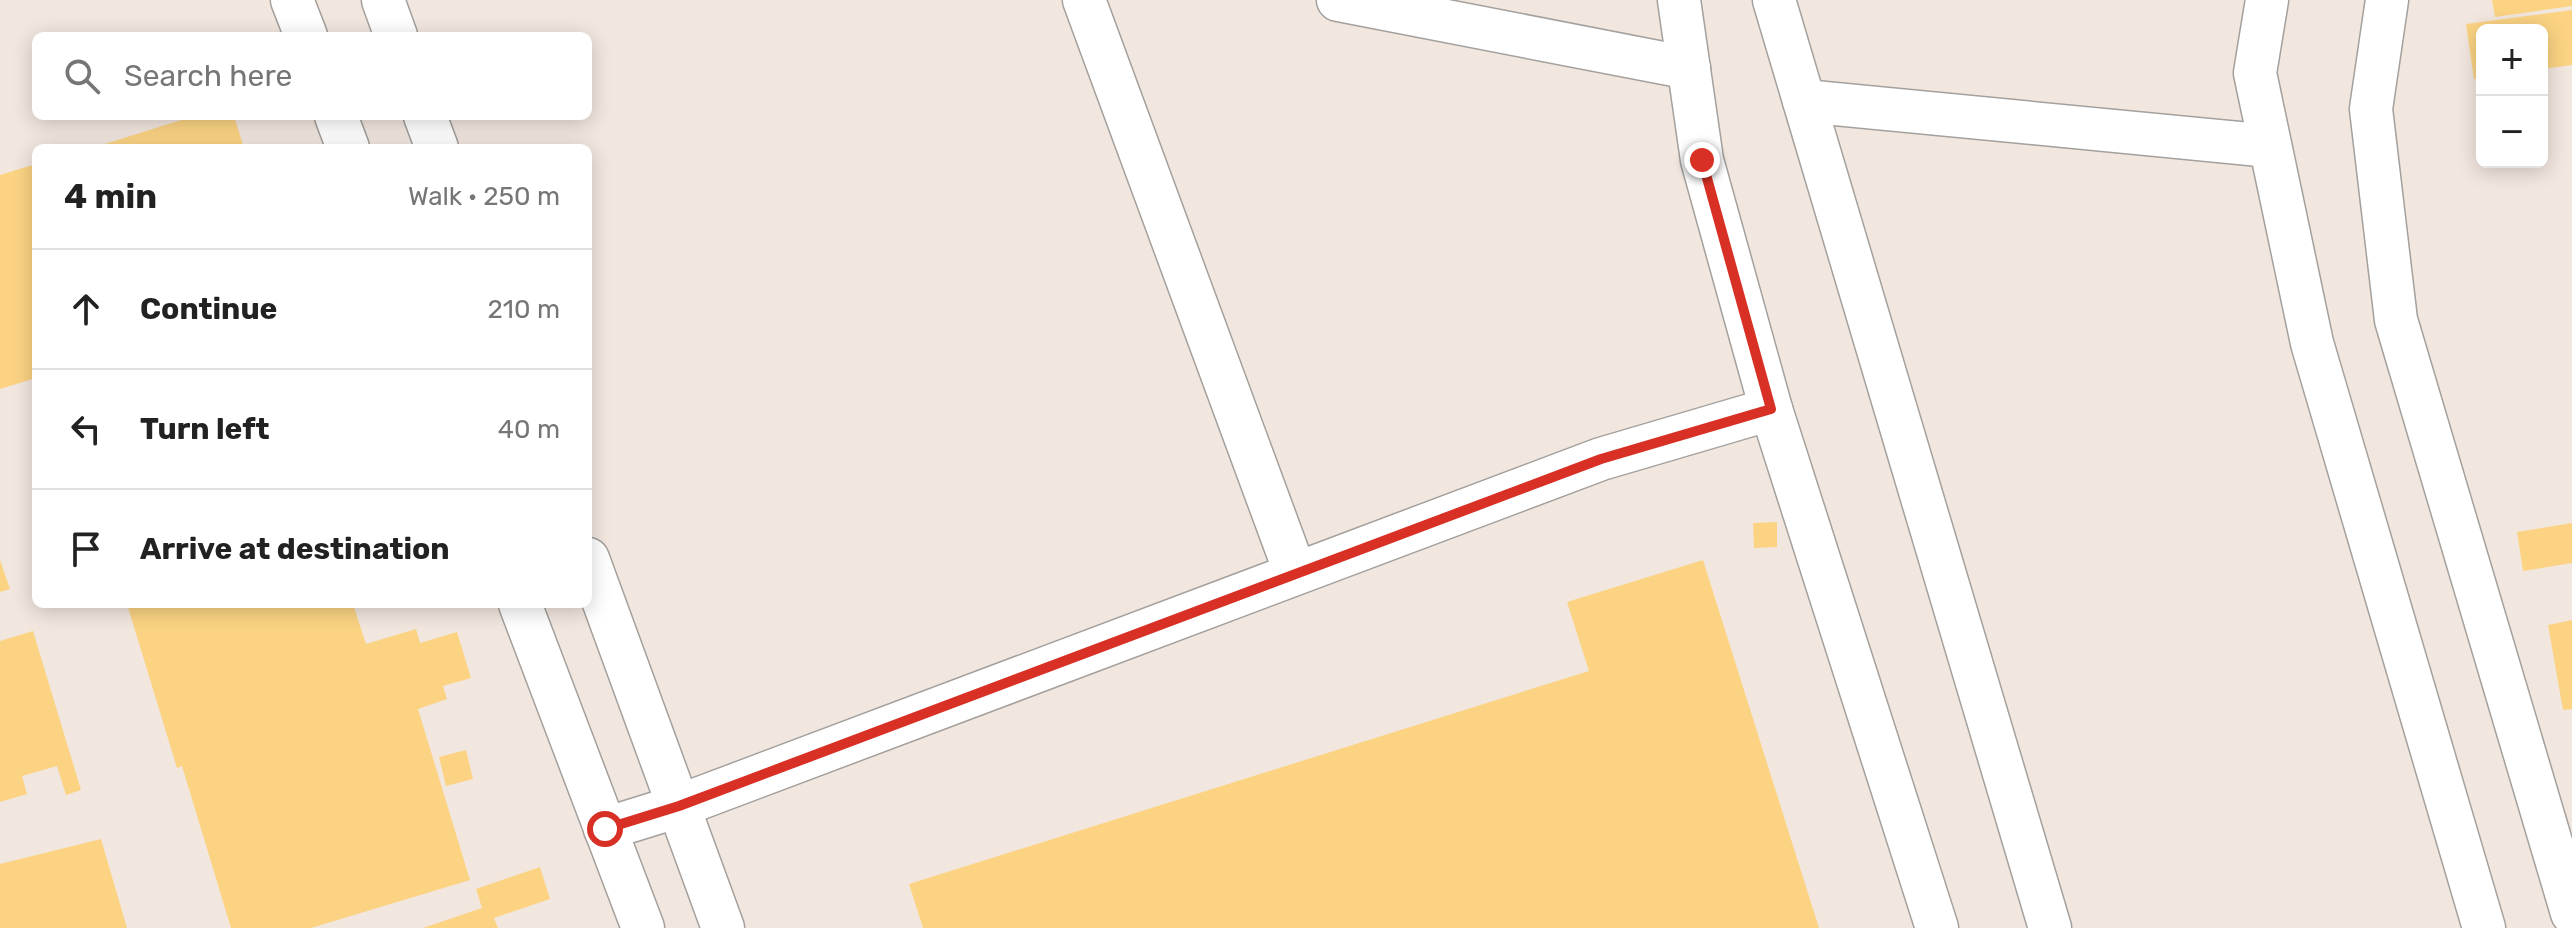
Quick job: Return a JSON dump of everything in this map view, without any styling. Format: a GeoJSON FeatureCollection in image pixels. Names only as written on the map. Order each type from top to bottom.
{"type":"FeatureCollection","features":[{"type":"Feature","properties":{"kind":"street"},"geometry":{"type":"LineString","coordinates":[[292,0],[304,32]]}},
{"type":"Feature","properties":{"kind":"street"},"geometry":{"type":"LineString","coordinates":[[383,0],[395,32]]}},
{"type":"Feature","properties":{"kind":"street"},"geometry":{"type":"LineString","coordinates":[[1084,0],[1295,572]]}},
{"type":"Feature","properties":{"kind":"street"},"geometry":{"type":"LineString","coordinates":[[1338,0],[1689,68]]}},
{"type":"Feature","properties":{"kind":"street"},"geometry":{"type":"LineString","coordinates":[[1679,0],[1702,160],[1771,409],[1937,928]]}},
{"type":"Feature","properties":{"kind":"street"},"geometry":{"type":"LineString","coordinates":[[1774,0],[2050,928]]}},
{"type":"Feature","properties":{"kind":"street"},"geometry":{"type":"LineString","coordinates":[[2267,0],[2255,73],[2312,343],[2484,928]]}},
{"type":"Feature","properties":{"kind":"street"},"geometry":{"type":"LineString","coordinates":[[2387,0],[2371,109],[2396,320],[2572,913]]}},
{"type":"Feature","properties":{"kind":"street"},"geometry":{"type":"LineString","coordinates":[[1804,101],[2270,146]]}},
{"type":"Feature","properties":{"kind":"street"},"geometry":{"type":"LineString","coordinates":[[338,120],[346,144]]}},
{"type":"Feature","properties":{"kind":"street"},"geometry":{"type":"LineString","coordinates":[[426,120],[436,144]]}},
{"type":"Feature","properties":{"kind":"street"},"geometry":{"type":"LineString","coordinates":[[605,829],[679,806],[1601,459],[1771,409]]}},
{"type":"Feature","properties":{"kind":"street"},"geometry":{"type":"LineString","coordinates":[[592,570],[723,928]]}},
{"type":"Feature","properties":{"kind":"street"},"geometry":{"type":"LineString","coordinates":[[522,608],[643,928]]}},
{"type":"Feature","properties":{"kind":"shaded area"},"geometry":{"type":"Polygon","coordinates":[[[0,0],[2572,0],[2572,928],[0,928],[0,0]]]}},
{"type":"Feature","properties":{"kind":"building"},"geometry":{"type":"Polygon","coordinates":[[[2492,0],[2572,0],[2572,6],[2495,17],[2492,0]]]}},
{"type":"Feature","properties":{"kind":"building"},"geometry":{"type":"Polygon","coordinates":[[[2572,10],[2572,65],[2548,68],[2548,24],[2476,24],[2474,79],[2466,24],[2572,10]]]}},
{"type":"Feature","properties":{"kind":"building"},"geometry":{"type":"Polygon","coordinates":[[[181,120],[235,120],[243,144],[105,144],[181,120]]]}},
{"type":"Feature","properties":{"kind":"building"},"geometry":{"type":"Polygon","coordinates":[[[32,165],[32,379],[0,389],[0,175],[32,165]]]}},
{"type":"Feature","properties":{"kind":"building"},"geometry":{"type":"Polygon","coordinates":[[[1777,522],[1777,547],[1754,548],[1753,523],[1777,522]]]}},
{"type":"Feature","properties":{"kind":"building"},"geometry":{"type":"Polygon","coordinates":[[[2572,523],[2572,563],[2523,571],[2517,532],[2572,523]]]}},
{"type":"Feature","properties":{"kind":"building"},"geometry":{"type":"Polygon","coordinates":[[[0,560],[10,589],[0,592],[0,560]]]}},
{"type":"Feature","properties":{"kind":"building"},"geometry":{"type":"Polygon","coordinates":[[[1703,560],[1819,928],[923,928],[909,884],[1589,671],[1567,602],[1703,560]]]}},
{"type":"Feature","properties":{"kind":"building"},"geometry":{"type":"Polygon","coordinates":[[[128,608],[354,608],[366,644],[416,629],[420,643],[457,632],[471,678],[443,686],[447,699],[418,709],[470,880],[311,928],[231,928],[182,766],[177,768],[128,608]]]}},
{"type":"Feature","properties":{"kind":"building"},"geometry":{"type":"Polygon","coordinates":[[[2572,620],[2572,709],[2563,710],[2548,625],[2572,620]]]}},
{"type":"Feature","properties":{"kind":"building"},"geometry":{"type":"Polygon","coordinates":[[[33,631],[81,790],[66,795],[57,766],[22,776],[27,794],[0,802],[0,641],[33,631]]]}},
{"type":"Feature","properties":{"kind":"building"},"geometry":{"type":"Polygon","coordinates":[[[466,750],[473,779],[446,786],[439,757],[466,750]]]}},
{"type":"Feature","properties":{"kind":"building"},"geometry":{"type":"Polygon","coordinates":[[[101,839],[127,928],[0,928],[0,864],[101,839]]]}},
{"type":"Feature","properties":{"kind":"building"},"geometry":{"type":"Polygon","coordinates":[[[540,867],[550,899],[494,918],[498,928],[423,928],[482,908],[476,889],[540,867]]]}},
{"type":"Feature","properties":{"kind":"route"},"geometry":{"type":"LineString","coordinates":[[605,829],[679,806],[1601,459],[1771,409],[1702,160]]}}]}
